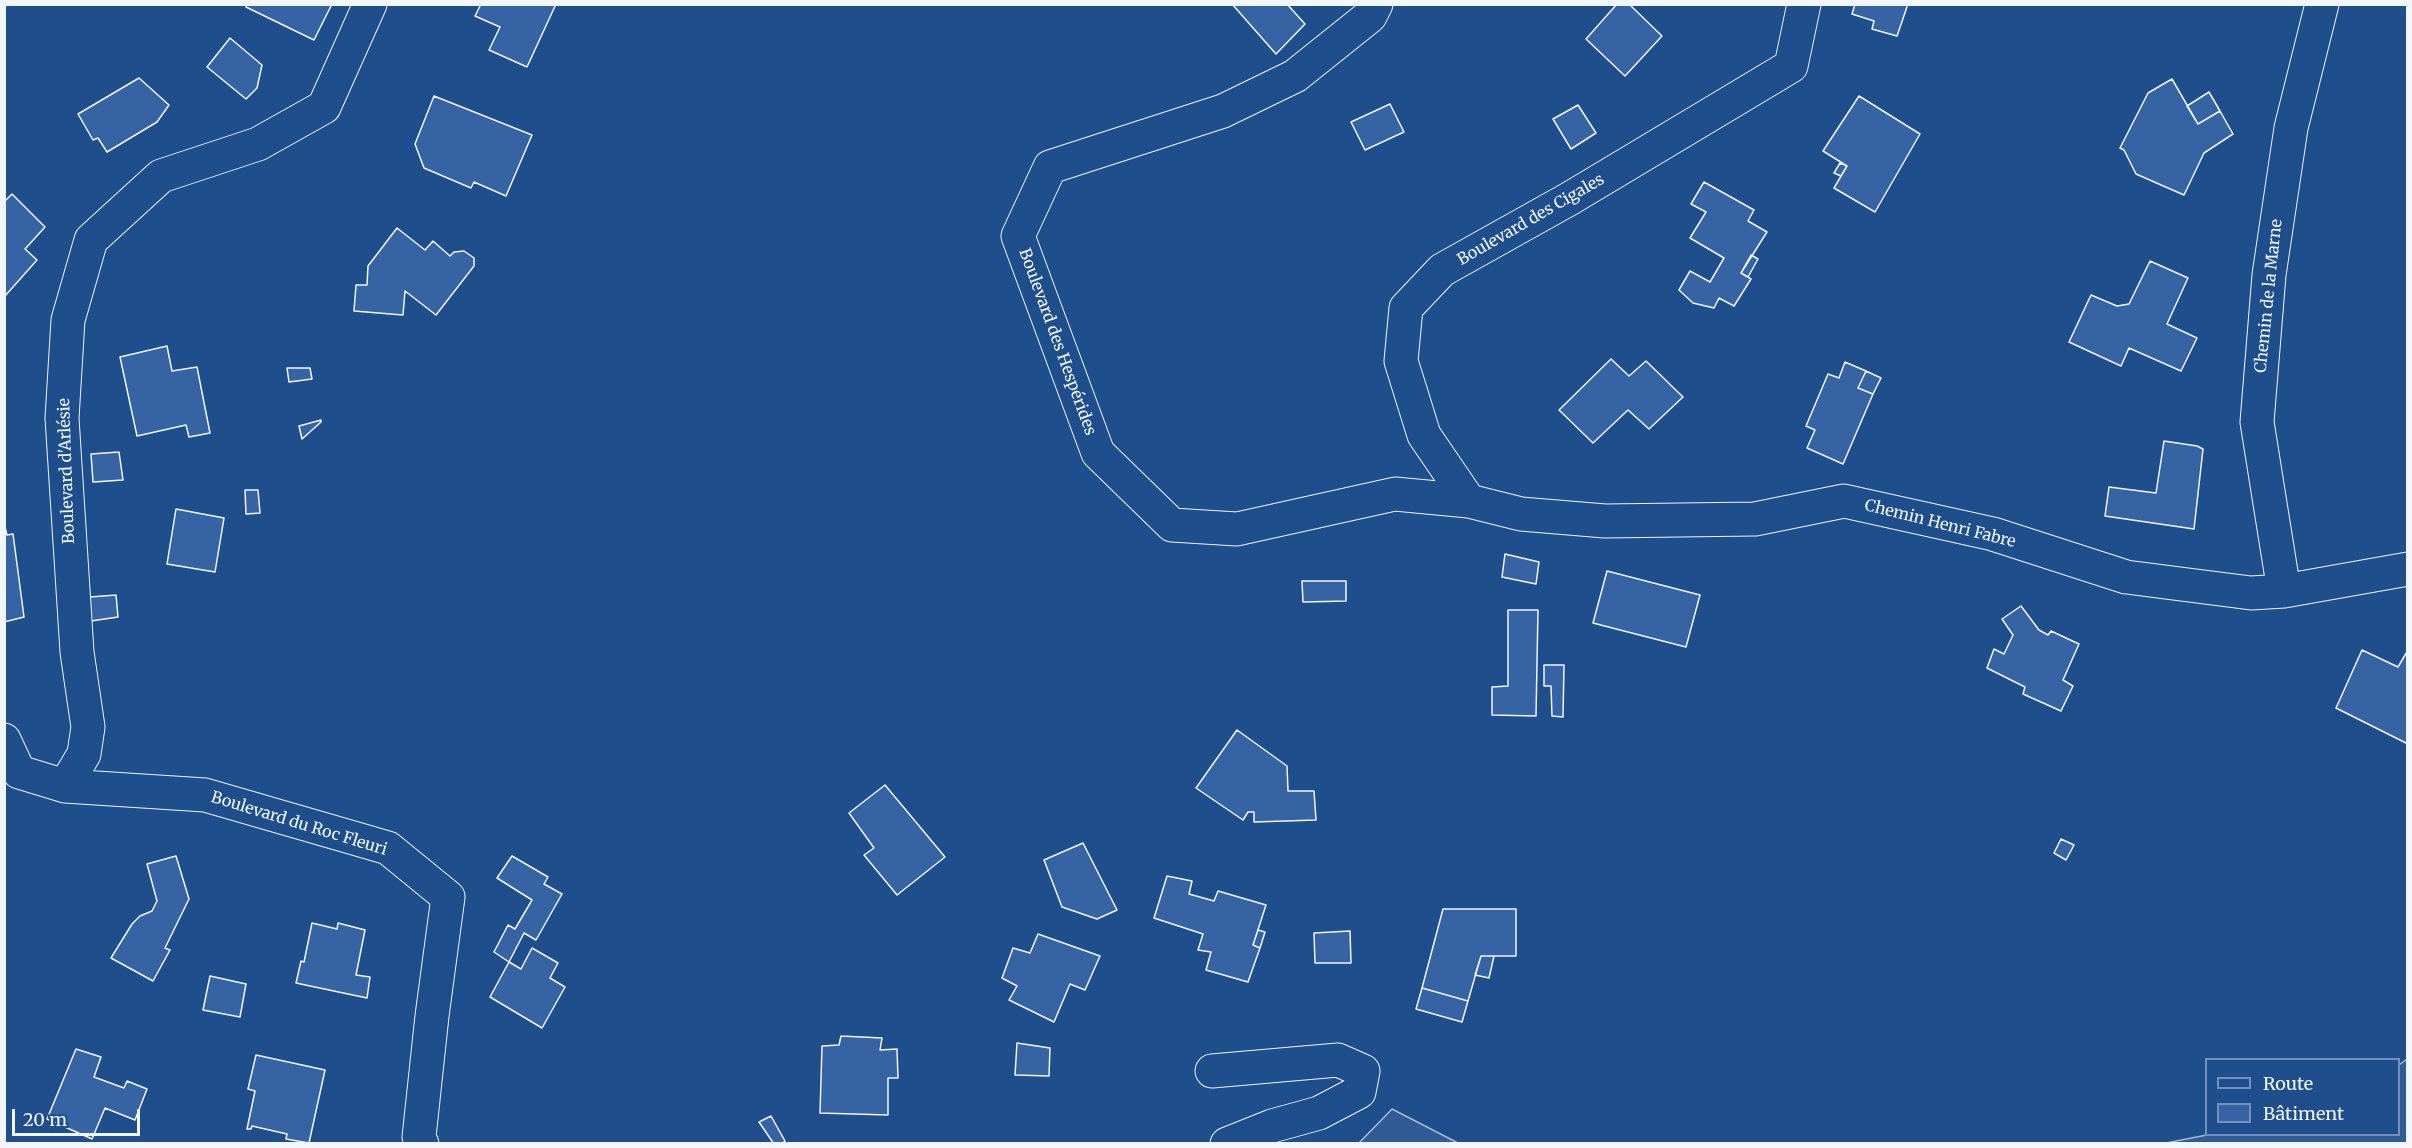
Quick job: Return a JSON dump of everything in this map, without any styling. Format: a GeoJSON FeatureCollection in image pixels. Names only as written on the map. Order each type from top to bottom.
{"type":"FeatureCollection","features":[{"type":"Feature","properties":{"kind":"street","name":"Boulevard d'Arlésie"},"geometry":{"type":"LineString","coordinates":[[65,786],[84,754],[88,727],[77,652],[62,418],[68,320],[91,240],[161,176],[258,144],[324,107],[370,4]]}},
{"type":"Feature","properties":{"kind":"street","name":"Boulevard des Hespérides"},"geometry":{"type":"LineString","coordinates":[[1376,4],[1370,16],[1295,76],[1223,111],[1050,167],[1018,236],[1098,453],[1172,525],[1237,529],[1395,494],[1469,501]]}},
{"type":"Feature","properties":{"kind":"street","name":"Boulevard des Cigales"},"geometry":{"type":"LineString","coordinates":[[1469,501],[1424,435],[1401,361],[1406,309],[1442,270],[1569,199],[1791,66],[1804,4]]}},
{"type":"Feature","properties":{"kind":"street","name":"Chemin de la Marne"},"geometry":{"type":"LineString","coordinates":[[2284,591],[2257,422],[2269,275],[2291,128],[2322,4]]}},
{"type":"Feature","properties":{"kind":"street","name":"Chemin Henri Fabre"},"geometry":{"type":"LineString","coordinates":[[1469,501],[1521,513],[1605,521],[1755,519],[1844,501],[1993,534],[2126,577],[2251,593],[2284,591],[2408,569]]}},
{"type":"Feature","properties":{"kind":"street"},"geometry":{"type":"LineString","coordinates":[[4,740],[19,772],[65,786]]}},
{"type":"Feature","properties":{"kind":"street","name":"Boulevard du Roc Fleuri"},"geometry":{"type":"LineString","coordinates":[[65,786],[205,795],[388,849],[448,897],[419,1137],[422,1143]]}},
{"type":"Feature","properties":{"kind":"street"},"geometry":{"type":"LineString","coordinates":[[1212,1071],[1338,1060],[1363,1071],[1359,1092],[1329,1108],[1227,1143]]}},
{"type":"Feature","properties":{"kind":"shaded area"},"geometry":{"type":"Polygon","coordinates":[[[2407,1059],[2407,1143],[2166,1143],[2205,1135],[2400,1136],[2400,1064],[2407,1059]]]}},
{"type":"Feature","properties":{"kind":"shaded area"},"geometry":{"type":"Polygon","coordinates":[[[1392,1109],[1458,1143],[1359,1143],[1392,1109]]]}},
{"type":"Feature","properties":{"kind":"building"},"geometry":{"type":"Polygon","coordinates":[[[247,4],[332,4],[314,40],[246,7],[247,4]]]}},
{"type":"Feature","properties":{"kind":"building"},"geometry":{"type":"Polygon","coordinates":[[[481,4],[556,4],[527,67],[489,50],[500,27],[475,16],[481,4]]]}},
{"type":"Feature","properties":{"kind":"building"},"geometry":{"type":"Polygon","coordinates":[[[1232,4],[1287,4],[1305,24],[1276,54],[1232,4]]]}},
{"type":"Feature","properties":{"kind":"building"},"geometry":{"type":"Polygon","coordinates":[[[1617,4],[1629,4],[1662,36],[1625,76],[1586,39],[1617,4]]]}},
{"type":"Feature","properties":{"kind":"building"},"geometry":{"type":"Polygon","coordinates":[[[1855,4],[1908,4],[1897,36],[1872,29],[1874,21],[1852,14],[1855,4]]]}},
{"type":"Feature","properties":{"kind":"building"},"geometry":{"type":"Polygon","coordinates":[[[230,38],[262,65],[257,88],[246,99],[207,67],[230,38]]]}},
{"type":"Feature","properties":{"kind":"building"},"geometry":{"type":"Polygon","coordinates":[[[139,78],[169,105],[157,122],[107,152],[98,138],[93,140],[78,114],[139,78]]]}},
{"type":"Feature","properties":{"kind":"building"},"geometry":{"type":"Polygon","coordinates":[[[2172,79],[2198,124],[2220,111],[2233,134],[2204,153],[2184,195],[2136,174],[2124,150],[2120,148],[2148,93],[2172,79]]]}},
{"type":"Feature","properties":{"kind":"building"},"geometry":{"type":"Polygon","coordinates":[[[2209,92],[2220,111],[2198,124],[2187,106],[2209,92]]]}},
{"type":"Feature","properties":{"kind":"building"},"geometry":{"type":"Polygon","coordinates":[[[434,96],[532,135],[506,196],[474,182],[471,188],[424,168],[415,144],[434,96]]]}},
{"type":"Feature","properties":{"kind":"building"},"geometry":{"type":"Polygon","coordinates":[[[1859,96],[1920,134],[1875,212],[1834,188],[1847,166],[1823,151],[1859,96]]]}},
{"type":"Feature","properties":{"kind":"building"},"geometry":{"type":"Polygon","coordinates":[[[1390,104],[1404,132],[1365,150],[1351,122],[1390,104]]]}},
{"type":"Feature","properties":{"kind":"building"},"geometry":{"type":"Polygon","coordinates":[[[1578,105],[1596,133],[1571,149],[1553,119],[1578,105]]]}},
{"type":"Feature","properties":{"kind":"building"},"geometry":{"type":"Polygon","coordinates":[[[1840,163],[1847,166],[1841,176],[1834,173],[1840,163]]]}},
{"type":"Feature","properties":{"kind":"building"},"geometry":{"type":"Polygon","coordinates":[[[1704,182],[1754,210],[1748,221],[1767,232],[1741,273],[1751,279],[1734,306],[1719,298],[1714,308],[1693,303],[1679,290],[1690,271],[1710,282],[1724,258],[1690,238],[1706,212],[1691,204],[1704,182]]]}},
{"type":"Feature","properties":{"kind":"building"},"geometry":{"type":"Polygon","coordinates":[[[12,194],[45,227],[25,249],[37,260],[5,296],[4,202],[12,194]]]}},
{"type":"Feature","properties":{"kind":"building"},"geometry":{"type":"Polygon","coordinates":[[[397,228],[425,250],[433,241],[450,256],[454,252],[464,251],[474,258],[474,266],[436,315],[405,291],[403,315],[354,311],[356,285],[367,285],[368,266],[397,228]]]}},
{"type":"Feature","properties":{"kind":"building"},"geometry":{"type":"Polygon","coordinates":[[[1751,255],[1758,259],[1748,277],[1741,273],[1751,255]]]}},
{"type":"Feature","properties":{"kind":"building"},"geometry":{"type":"Polygon","coordinates":[[[2150,261],[2188,278],[2167,324],[2197,338],[2181,371],[2129,348],[2121,366],[2069,342],[2091,295],[2117,306],[2129,304],[2150,261]]]}},
{"type":"Feature","properties":{"kind":"building"},"geometry":{"type":"Polygon","coordinates":[[[167,346],[172,371],[197,367],[210,433],[189,437],[186,425],[137,436],[120,357],[167,346]]]}},
{"type":"Feature","properties":{"kind":"building"},"geometry":{"type":"Polygon","coordinates":[[[1611,359],[1629,376],[1646,361],[1683,397],[1649,429],[1628,410],[1593,443],[1559,410],[1611,359]]]}},
{"type":"Feature","properties":{"kind":"building"},"geometry":{"type":"Polygon","coordinates":[[[1845,362],[1866,371],[1858,388],[1873,394],[1843,464],[1807,448],[1815,430],[1806,426],[1828,374],[1839,378],[1845,362]]]}},
{"type":"Feature","properties":{"kind":"building"},"geometry":{"type":"Polygon","coordinates":[[[287,368],[310,368],[312,379],[289,382],[287,368]]]}},
{"type":"Feature","properties":{"kind":"building"},"geometry":{"type":"Polygon","coordinates":[[[1866,371],[1881,378],[1873,394],[1858,388],[1866,371]]]}},
{"type":"Feature","properties":{"kind":"building"},"geometry":{"type":"Polygon","coordinates":[[[321,420],[321,422],[302,439],[299,426],[321,420]]]}},
{"type":"Feature","properties":{"kind":"building"},"geometry":{"type":"Polygon","coordinates":[[[2164,441],[2203,449],[2194,529],[2105,516],[2109,487],[2156,493],[2164,441]]]}},
{"type":"Feature","properties":{"kind":"building"},"geometry":{"type":"Polygon","coordinates":[[[119,452],[123,480],[93,482],[91,454],[119,452]]]}},
{"type":"Feature","properties":{"kind":"building"},"geometry":{"type":"Polygon","coordinates":[[[245,490],[258,490],[260,513],[246,514],[245,490]]]}},
{"type":"Feature","properties":{"kind":"building"},"geometry":{"type":"Polygon","coordinates":[[[176,509],[224,518],[215,572],[167,564],[176,509]]]}},
{"type":"Feature","properties":{"kind":"building"},"geometry":{"type":"Polygon","coordinates":[[[4,523],[7,535],[13,534],[24,617],[4,622],[4,523]]]}},
{"type":"Feature","properties":{"kind":"building"},"geometry":{"type":"Polygon","coordinates":[[[1505,554],[1539,562],[1536,584],[1502,577],[1505,554]]]}},
{"type":"Feature","properties":{"kind":"building"},"geometry":{"type":"Polygon","coordinates":[[[1607,571],[1700,595],[1686,647],[1593,623],[1607,571]]]}},
{"type":"Feature","properties":{"kind":"building"},"geometry":{"type":"Polygon","coordinates":[[[1302,581],[1346,581],[1346,601],[1303,602],[1302,581]]]}},
{"type":"Feature","properties":{"kind":"building"},"geometry":{"type":"Polygon","coordinates":[[[116,595],[118,617],[91,621],[90,597],[116,595]]]}},
{"type":"Feature","properties":{"kind":"building"},"geometry":{"type":"Polygon","coordinates":[[[2021,606],[2039,630],[2048,635],[2051,631],[2079,644],[2063,680],[2073,686],[2061,711],[2023,694],[2025,687],[1987,668],[1994,649],[2004,654],[2013,635],[2002,619],[2021,606]]]}},
{"type":"Feature","properties":{"kind":"building"},"geometry":{"type":"Polygon","coordinates":[[[1508,610],[1538,610],[1536,716],[1492,715],[1492,687],[1508,686],[1508,610]]]}},
{"type":"Feature","properties":{"kind":"building"},"geometry":{"type":"Polygon","coordinates":[[[2362,650],[2398,667],[2408,650],[2408,744],[2336,708],[2362,650]]]}},
{"type":"Feature","properties":{"kind":"building"},"geometry":{"type":"Polygon","coordinates":[[[1544,665],[1564,665],[1563,717],[1552,716],[1551,686],[1544,686],[1544,665]]]}},
{"type":"Feature","properties":{"kind":"building"},"geometry":{"type":"Polygon","coordinates":[[[1237,730],[1287,766],[1288,791],[1314,791],[1316,820],[1254,822],[1254,812],[1248,812],[1243,820],[1196,788],[1237,730]]]}},
{"type":"Feature","properties":{"kind":"building"},"geometry":{"type":"Polygon","coordinates":[[[885,785],[945,857],[897,895],[864,855],[874,848],[849,813],[885,785]]]}},
{"type":"Feature","properties":{"kind":"building"},"geometry":{"type":"Polygon","coordinates":[[[2061,839],[2074,845],[2066,860],[2054,853],[2061,839]]]}},
{"type":"Feature","properties":{"kind":"building"},"geometry":{"type":"Polygon","coordinates":[[[1083,843],[1117,910],[1097,919],[1062,907],[1044,860],[1083,843]]]}},
{"type":"Feature","properties":{"kind":"building"},"geometry":{"type":"Polygon","coordinates":[[[176,856],[189,899],[165,948],[170,950],[153,981],[111,958],[132,924],[140,916],[152,911],[157,901],[147,864],[176,856]]]}},
{"type":"Feature","properties":{"kind":"building"},"geometry":{"type":"Polygon","coordinates":[[[512,856],[548,877],[544,884],[562,894],[536,940],[524,933],[509,962],[494,952],[508,925],[515,929],[532,900],[497,878],[512,856]]]}},
{"type":"Feature","properties":{"kind":"building"},"geometry":{"type":"Polygon","coordinates":[[[1167,876],[1192,881],[1189,894],[1214,901],[1218,891],[1266,905],[1253,945],[1260,948],[1248,982],[1206,970],[1211,952],[1198,950],[1203,934],[1154,918],[1167,876]]]}},
{"type":"Feature","properties":{"kind":"building"},"geometry":{"type":"Polygon","coordinates":[[[1443,909],[1516,909],[1516,956],[1481,956],[1468,1001],[1422,988],[1443,909]]]}},
{"type":"Feature","properties":{"kind":"building"},"geometry":{"type":"Polygon","coordinates":[[[312,923],[337,929],[338,923],[365,930],[356,975],[370,977],[367,998],[296,983],[301,961],[304,962],[312,923]]]}},
{"type":"Feature","properties":{"kind":"building"},"geometry":{"type":"Polygon","coordinates":[[[1258,930],[1265,932],[1260,948],[1253,945],[1258,930]]]}},
{"type":"Feature","properties":{"kind":"building"},"geometry":{"type":"Polygon","coordinates":[[[1350,931],[1351,963],[1315,963],[1314,933],[1350,931]]]}},
{"type":"Feature","properties":{"kind":"building"},"geometry":{"type":"Polygon","coordinates":[[[1038,934],[1100,956],[1085,990],[1070,984],[1054,1022],[1009,1000],[1017,986],[1002,978],[1013,948],[1030,953],[1038,934]]]}},
{"type":"Feature","properties":{"kind":"building"},"geometry":{"type":"Polygon","coordinates":[[[532,948],[558,963],[550,978],[565,987],[542,1028],[490,997],[509,962],[521,969],[532,948]]]}},
{"type":"Feature","properties":{"kind":"building"},"geometry":{"type":"Polygon","coordinates":[[[1481,956],[1494,956],[1489,978],[1475,975],[1481,956]]]}},
{"type":"Feature","properties":{"kind":"building"},"geometry":{"type":"Polygon","coordinates":[[[210,976],[246,984],[240,1017],[203,1010],[210,976]]]}},
{"type":"Feature","properties":{"kind":"building"},"geometry":{"type":"Polygon","coordinates":[[[1422,988],[1468,1001],[1462,1022],[1416,1009],[1422,988]]]}},
{"type":"Feature","properties":{"kind":"building"},"geometry":{"type":"Polygon","coordinates":[[[841,1036],[882,1038],[880,1050],[897,1049],[898,1078],[888,1078],[888,1115],[820,1113],[822,1046],[839,1045],[841,1036]]]}},
{"type":"Feature","properties":{"kind":"building"},"geometry":{"type":"Polygon","coordinates":[[[1017,1043],[1050,1048],[1049,1076],[1015,1075],[1017,1043]]]}},
{"type":"Feature","properties":{"kind":"building"},"geometry":{"type":"Polygon","coordinates":[[[76,1049],[101,1057],[94,1077],[124,1088],[127,1081],[147,1089],[135,1120],[105,1108],[92,1139],[47,1119],[76,1049]]]}},
{"type":"Feature","properties":{"kind":"building"},"geometry":{"type":"Polygon","coordinates":[[[256,1055],[325,1070],[309,1143],[286,1139],[287,1134],[252,1126],[251,1129],[247,1129],[255,1091],[248,1089],[256,1055]]]}},
{"type":"Feature","properties":{"kind":"building"},"geometry":{"type":"Polygon","coordinates":[[[771,1116],[785,1141],[782,1144],[774,1144],[759,1122],[771,1116]]]}}]}
